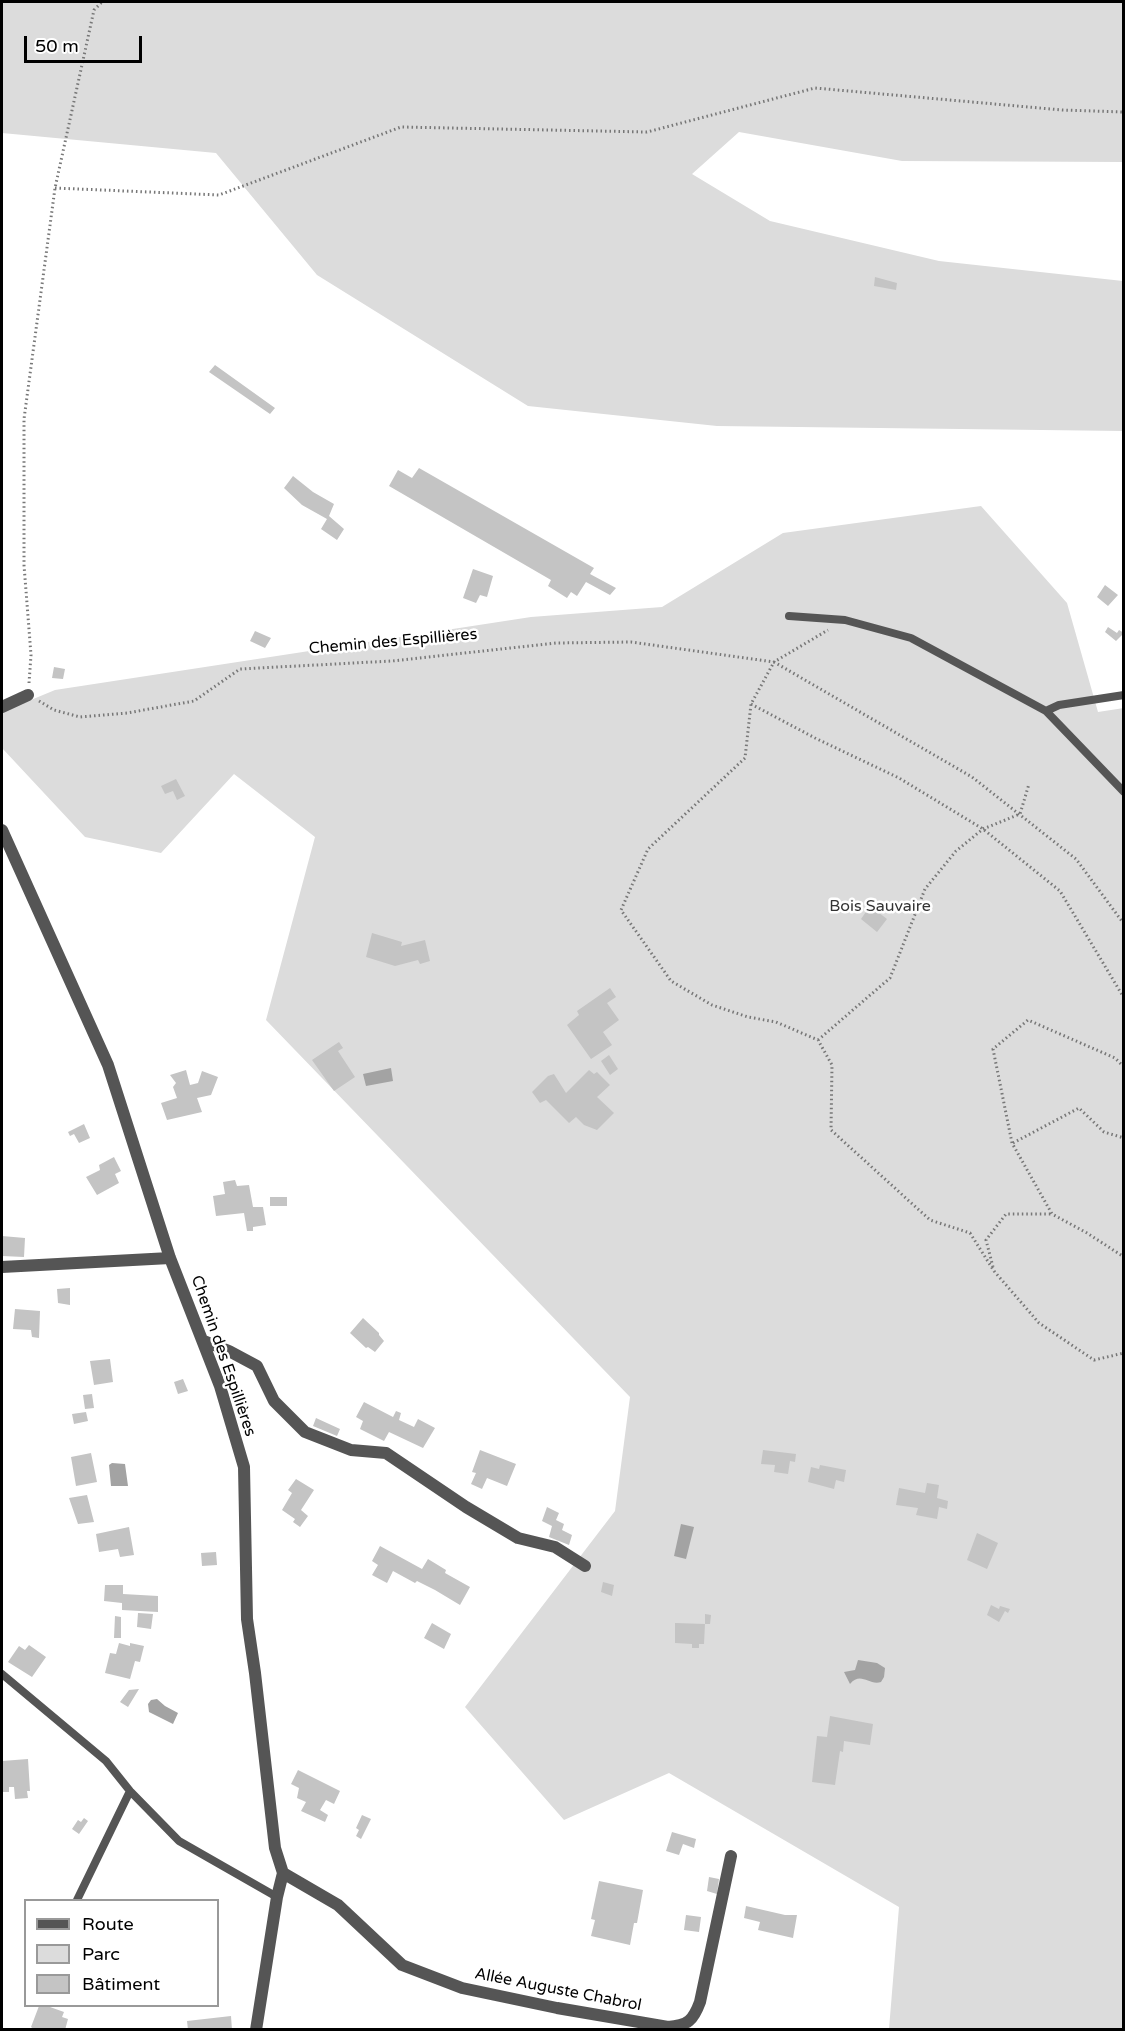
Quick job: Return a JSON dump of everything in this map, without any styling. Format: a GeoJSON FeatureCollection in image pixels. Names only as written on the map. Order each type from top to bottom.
{"type":"FeatureCollection","features":[{"type":"Feature","properties":{"kind":"street"},"geometry":{"type":"LineString","coordinates":[[2,707],[28,695]]}},
{"type":"Feature","properties":{"kind":"street","name":"Chemin des Espillières"},"geometry":{"type":"LineString","coordinates":[[2,830],[108,1065],[170,1258],[220,1386],[244,1467],[247,1619],[275,1848],[283,1873]]}},
{"type":"Feature","properties":{"kind":"street"},"geometry":{"type":"LineString","coordinates":[[2,1267],[170,1258]]}},
{"type":"Feature","properties":{"kind":"street"},"geometry":{"type":"LineString","coordinates":[[204,1341],[258,1366],[274,1401],[305,1432],[351,1450],[386,1453],[466,1508],[518,1538],[555,1547],[585,1566]]}},
{"type":"Feature","properties":{"kind":"street","name":"Allée Auguste Chabrol"},"geometry":{"type":"LineString","coordinates":[[283,1873],[338,1905],[402,1965],[462,1988],[557,2008],[668,2027],[682,2025],[695,2016],[698,2009],[731,1856]]}},
{"type":"Feature","properties":{"kind":"street"},"geometry":{"type":"LineString","coordinates":[[256,2030],[277,1897],[283,1873]]}},
{"type":"Feature","properties":{"kind":"lane"},"geometry":{"type":"LineString","coordinates":[[789,616],[845,620],[911,638],[1046,711],[1124,792]]}},
{"type":"Feature","properties":{"kind":"lane"},"geometry":{"type":"LineString","coordinates":[[1046,711],[1059,705],[1124,695]]}},
{"type":"Feature","properties":{"kind":"lane"},"geometry":{"type":"LineString","coordinates":[[2,1674],[106,1761],[130,1791],[179,1841],[277,1897]]}},
{"type":"Feature","properties":{"kind":"lane"},"geometry":{"type":"LineString","coordinates":[[77,1899],[130,1791]]}},
{"type":"Feature","properties":{"kind":"path"},"geometry":{"type":"LineString","coordinates":[[28,695],[31,655],[24,565],[24,419],[55,188],[94,10],[102,2]]}},
{"type":"Feature","properties":{"kind":"path"},"geometry":{"type":"LineString","coordinates":[[55,188],[219,195],[401,127],[647,132],[815,88],[1062,110],[1124,112]]}},
{"type":"Feature","properties":{"kind":"path"},"geometry":{"type":"LineString","coordinates":[[845,620],[774,662],[752,704],[745,758],[648,849],[621,910],[671,981],[712,1005],[748,1017],[776,1022],[818,1040],[832,1065],[831,1130],[930,1220],[970,1233],[994,1271],[1039,1323],[1094,1360],[1124,1353]]}},
{"type":"Feature","properties":{"kind":"path","name":"Chemin des Espillières"},"geometry":{"type":"LineString","coordinates":[[28,695],[54,710],[80,717],[127,713],[194,702],[240,669],[393,661],[556,643],[631,642],[774,662]]}},
{"type":"Feature","properties":{"kind":"path"},"geometry":{"type":"LineString","coordinates":[[774,662],[972,777],[1076,860],[1124,924]]}},
{"type":"Feature","properties":{"kind":"path"},"geometry":{"type":"LineString","coordinates":[[752,704],[815,738],[899,778],[983,829],[1060,891],[1124,998]]}},
{"type":"Feature","properties":{"kind":"path"},"geometry":{"type":"LineString","coordinates":[[1020,814],[1029,784]]}},
{"type":"Feature","properties":{"kind":"path"},"geometry":{"type":"LineString","coordinates":[[818,1040],[890,978],[925,889],[956,851],[983,829],[1020,814]]}},
{"type":"Feature","properties":{"kind":"path"},"geometry":{"type":"LineString","coordinates":[[1052,1214],[1012,1143],[993,1049],[1028,1020],[1115,1058],[1124,1067]]}},
{"type":"Feature","properties":{"kind":"path"},"geometry":{"type":"LineString","coordinates":[[1012,1143],[1079,1108],[1104,1132],[1124,1138]]}},
{"type":"Feature","properties":{"kind":"path"},"geometry":{"type":"LineString","coordinates":[[994,1271],[986,1240],[1006,1214],[1052,1214],[1124,1257]]}},
{"type":"Feature","properties":{"kind":"green space"},"geometry":{"type":"Polygon","coordinates":[[[2,2],[1123,2],[1123,162],[902,161],[739,132],[692,174],[770,221],[939,261],[1123,281],[1123,431],[717,426],[528,406],[317,275],[216,153],[2,133],[2,2]]]}},
{"type":"Feature","properties":{"kind":"green space","name":"Bois Sauvaire"},"geometry":{"type":"Polygon","coordinates":[[[981,506],[1067,603],[1098,712],[1124,708],[1123,2029],[889,2029],[899,1907],[669,1773],[564,1820],[465,1707],[615,1511],[630,1397],[266,1020],[315,837],[234,774],[161,853],[85,837],[2,748],[2,712],[55,690],[531,617],[662,607],[783,533],[981,506]]]}},
{"type":"Feature","properties":{"kind":"shaded area"},"geometry":{"type":"Polygon","coordinates":[[[391,1068],[393,1081],[366,1086],[363,1074],[391,1068]]]}},
{"type":"Feature","properties":{"kind":"shaded area"},"geometry":{"type":"Polygon","coordinates":[[[112,1463],[125,1464],[128,1486],[111,1486],[109,1465],[112,1463]]]}},
{"type":"Feature","properties":{"kind":"shaded area"},"geometry":{"type":"Polygon","coordinates":[[[681,1524],[694,1527],[686,1559],[674,1556],[681,1524]]]}},
{"type":"Feature","properties":{"kind":"shaded area"},"geometry":{"type":"Polygon","coordinates":[[[858,1660],[877,1663],[885,1668],[881,1682],[858,1679],[850,1684],[844,1672],[855,1670],[858,1660]]]}},
{"type":"Feature","properties":{"kind":"shaded area"},"geometry":{"type":"Polygon","coordinates":[[[157,1699],[178,1713],[173,1724],[149,1712],[148,1704],[151,1700],[157,1699]]]}},
{"type":"Feature","properties":{"kind":"building"},"geometry":{"type":"Polygon","coordinates":[[[875,277],[897,283],[896,290],[874,286],[875,277]]]}},
{"type":"Feature","properties":{"kind":"building"},"geometry":{"type":"Polygon","coordinates":[[[215,365],[275,408],[270,414],[209,372],[215,365]]]}},
{"type":"Feature","properties":{"kind":"building"},"geometry":{"type":"Polygon","coordinates":[[[419,468],[594,568],[590,574],[616,588],[610,595],[586,582],[577,596],[571,592],[567,598],[548,586],[551,580],[389,486],[398,470],[412,478],[419,468]]]}},
{"type":"Feature","properties":{"kind":"building"},"geometry":{"type":"Polygon","coordinates":[[[293,476],[313,492],[334,504],[329,516],[344,529],[337,540],[321,529],[327,519],[302,505],[284,488],[293,476]]]}},
{"type":"Feature","properties":{"kind":"building"},"geometry":{"type":"Polygon","coordinates":[[[473,569],[493,576],[487,597],[480,595],[476,603],[463,598],[473,569]]]}},
{"type":"Feature","properties":{"kind":"building"},"geometry":{"type":"Polygon","coordinates":[[[1105,585],[1118,595],[1108,606],[1097,597],[1105,585]]]}},
{"type":"Feature","properties":{"kind":"building"},"geometry":{"type":"Polygon","coordinates":[[[1108,627],[1117,633],[1119,630],[1124,633],[1116,641],[1105,632],[1108,627]]]}},
{"type":"Feature","properties":{"kind":"building"},"geometry":{"type":"Polygon","coordinates":[[[255,631],[271,638],[265,648],[250,641],[255,631]]]}},
{"type":"Feature","properties":{"kind":"building"},"geometry":{"type":"Polygon","coordinates":[[[54,667],[65,669],[63,679],[52,678],[54,667]]]}},
{"type":"Feature","properties":{"kind":"building"},"geometry":{"type":"Polygon","coordinates":[[[176,779],[185,796],[177,800],[173,791],[165,794],[161,786],[176,779]]]}},
{"type":"Feature","properties":{"kind":"building"},"geometry":{"type":"Polygon","coordinates":[[[870,906],[887,919],[877,932],[861,919],[870,906]]]}},
{"type":"Feature","properties":{"kind":"building"},"geometry":{"type":"Polygon","coordinates":[[[372,933],[402,942],[401,946],[425,940],[430,961],[420,964],[418,960],[395,966],[366,957],[372,933]]]}},
{"type":"Feature","properties":{"kind":"building"},"geometry":{"type":"Polygon","coordinates":[[[610,988],[616,997],[607,1003],[619,1020],[603,1032],[612,1045],[591,1059],[567,1025],[579,1015],[577,1011],[610,988]]]}},
{"type":"Feature","properties":{"kind":"building"},"geometry":{"type":"Polygon","coordinates":[[[339,1042],[343,1048],[338,1051],[355,1077],[334,1091],[312,1060],[339,1042]]]}},
{"type":"Feature","properties":{"kind":"building"},"geometry":{"type":"Polygon","coordinates":[[[609,1055],[618,1069],[610,1075],[601,1061],[609,1055]]]}},
{"type":"Feature","properties":{"kind":"building"},"geometry":{"type":"Polygon","coordinates":[[[186,1070],[190,1085],[198,1083],[202,1071],[218,1077],[211,1095],[197,1098],[202,1112],[167,1120],[161,1103],[177,1098],[173,1087],[176,1083],[170,1075],[186,1070]]]}},
{"type":"Feature","properties":{"kind":"building"},"geometry":{"type":"Polygon","coordinates":[[[589,1070],[594,1074],[597,1072],[610,1085],[597,1097],[614,1113],[597,1130],[584,1125],[576,1117],[569,1123],[546,1100],[540,1103],[532,1092],[548,1076],[554,1074],[566,1093],[589,1070]]]}},
{"type":"Feature","properties":{"kind":"building"},"geometry":{"type":"Polygon","coordinates":[[[84,1124],[90,1138],[79,1143],[74,1134],[70,1136],[68,1132],[84,1124]]]}},
{"type":"Feature","properties":{"kind":"building"},"geometry":{"type":"Polygon","coordinates":[[[114,1157],[121,1171],[115,1174],[119,1183],[97,1195],[86,1177],[100,1170],[99,1165],[114,1157]]]}},
{"type":"Feature","properties":{"kind":"building"},"geometry":{"type":"Polygon","coordinates":[[[235,1180],[237,1186],[249,1185],[253,1207],[263,1207],[266,1225],[253,1227],[253,1231],[247,1231],[244,1213],[216,1216],[213,1196],[225,1194],[223,1182],[235,1180]]]}},
{"type":"Feature","properties":{"kind":"building"},"geometry":{"type":"Polygon","coordinates":[[[270,1197],[287,1197],[287,1206],[270,1206],[270,1197]]]}},
{"type":"Feature","properties":{"kind":"building"},"geometry":{"type":"Polygon","coordinates":[[[2,1236],[25,1238],[24,1257],[2,1256],[2,1236]]]}},
{"type":"Feature","properties":{"kind":"building"},"geometry":{"type":"Polygon","coordinates":[[[70,1288],[70,1305],[58,1303],[57,1289],[70,1288]]]}},
{"type":"Feature","properties":{"kind":"building"},"geometry":{"type":"Polygon","coordinates":[[[15,1309],[40,1311],[39,1338],[32,1337],[31,1330],[13,1329],[15,1309]]]}},
{"type":"Feature","properties":{"kind":"building"},"geometry":{"type":"Polygon","coordinates":[[[363,1318],[384,1341],[375,1352],[366,1348],[350,1333],[363,1318]]]}},
{"type":"Feature","properties":{"kind":"building"},"geometry":{"type":"Polygon","coordinates":[[[110,1359],[113,1382],[94,1385],[90,1361],[110,1359]]]}},
{"type":"Feature","properties":{"kind":"building"},"geometry":{"type":"Polygon","coordinates":[[[183,1379],[188,1391],[178,1394],[174,1382],[183,1379]]]}},
{"type":"Feature","properties":{"kind":"building"},"geometry":{"type":"Polygon","coordinates":[[[92,1394],[94,1408],[85,1409],[83,1395],[92,1394]]]}},
{"type":"Feature","properties":{"kind":"building"},"geometry":{"type":"Polygon","coordinates":[[[364,1402],[393,1417],[396,1411],[401,1413],[399,1420],[414,1427],[418,1419],[435,1428],[423,1448],[389,1432],[384,1441],[360,1429],[363,1421],[356,1417],[364,1402]]]}},
{"type":"Feature","properties":{"kind":"building"},"geometry":{"type":"Polygon","coordinates":[[[86,1412],[88,1421],[74,1424],[72,1414],[86,1412]]]}},
{"type":"Feature","properties":{"kind":"building"},"geometry":{"type":"Polygon","coordinates":[[[316,1418],[340,1429],[337,1436],[313,1426],[316,1418]]]}},
{"type":"Feature","properties":{"kind":"building"},"geometry":{"type":"Polygon","coordinates":[[[480,1450],[516,1464],[507,1486],[487,1478],[482,1489],[471,1484],[476,1473],[472,1472],[480,1450]]]}},
{"type":"Feature","properties":{"kind":"building"},"geometry":{"type":"Polygon","coordinates":[[[763,1450],[796,1454],[795,1462],[790,1461],[788,1474],[774,1472],[775,1465],[761,1464],[763,1450]]]}},
{"type":"Feature","properties":{"kind":"building"},"geometry":{"type":"Polygon","coordinates":[[[91,1453],[97,1482],[76,1486],[71,1457],[91,1453]]]}},
{"type":"Feature","properties":{"kind":"building"},"geometry":{"type":"Polygon","coordinates":[[[820,1465],[846,1470],[844,1482],[836,1480],[834,1489],[808,1482],[811,1467],[819,1469],[820,1465]]]}},
{"type":"Feature","properties":{"kind":"building"},"geometry":{"type":"Polygon","coordinates":[[[296,1479],[314,1490],[301,1510],[308,1516],[300,1527],[293,1522],[295,1519],[282,1510],[292,1493],[288,1490],[296,1479]]]}},
{"type":"Feature","properties":{"kind":"building"},"geometry":{"type":"Polygon","coordinates":[[[927,1483],[939,1485],[937,1498],[948,1501],[947,1509],[939,1507],[937,1519],[916,1515],[918,1508],[896,1505],[899,1488],[925,1493],[927,1483]]]}},
{"type":"Feature","properties":{"kind":"building"},"geometry":{"type":"Polygon","coordinates":[[[87,1495],[94,1522],[78,1524],[69,1498],[87,1495]]]}},
{"type":"Feature","properties":{"kind":"building"},"geometry":{"type":"Polygon","coordinates":[[[547,1507],[559,1513],[556,1520],[564,1524],[562,1530],[572,1535],[569,1545],[549,1537],[552,1526],[542,1521],[547,1507]]]}},
{"type":"Feature","properties":{"kind":"building"},"geometry":{"type":"Polygon","coordinates":[[[129,1527],[134,1555],[120,1557],[118,1549],[99,1552],[96,1534],[129,1527]]]}},
{"type":"Feature","properties":{"kind":"building"},"geometry":{"type":"Polygon","coordinates":[[[977,1533],[998,1543],[987,1569],[967,1560],[977,1533]]]}},
{"type":"Feature","properties":{"kind":"building"},"geometry":{"type":"Polygon","coordinates":[[[380,1546],[422,1569],[428,1559],[446,1570],[445,1573],[470,1587],[460,1605],[435,1590],[417,1581],[415,1583],[393,1571],[387,1583],[372,1575],[378,1565],[372,1561],[380,1546]]]}},
{"type":"Feature","properties":{"kind":"building"},"geometry":{"type":"Polygon","coordinates":[[[216,1552],[217,1565],[202,1566],[201,1553],[216,1552]]]}},
{"type":"Feature","properties":{"kind":"building"},"geometry":{"type":"Polygon","coordinates":[[[603,1582],[614,1585],[612,1596],[601,1592],[603,1582]]]}},
{"type":"Feature","properties":{"kind":"building"},"geometry":{"type":"Polygon","coordinates":[[[105,1585],[123,1585],[123,1594],[158,1596],[158,1612],[122,1610],[122,1603],[104,1601],[105,1585]]]}},
{"type":"Feature","properties":{"kind":"building"},"geometry":{"type":"Polygon","coordinates":[[[991,1605],[999,1609],[1000,1606],[1010,1609],[1008,1613],[1005,1611],[999,1622],[987,1615],[991,1605]]]}},
{"type":"Feature","properties":{"kind":"building"},"geometry":{"type":"Polygon","coordinates":[[[138,1613],[153,1614],[151,1629],[137,1627],[138,1613]]]}},
{"type":"Feature","properties":{"kind":"building"},"geometry":{"type":"Polygon","coordinates":[[[705,1614],[711,1615],[710,1624],[705,1624],[705,1614]]]}},
{"type":"Feature","properties":{"kind":"building"},"geometry":{"type":"Polygon","coordinates":[[[115,1616],[121,1617],[121,1638],[114,1638],[115,1616]]]}},
{"type":"Feature","properties":{"kind":"building"},"geometry":{"type":"Polygon","coordinates":[[[432,1623],[451,1634],[444,1649],[424,1638],[432,1623]]]}},
{"type":"Feature","properties":{"kind":"building"},"geometry":{"type":"Polygon","coordinates":[[[675,1623],[705,1624],[704,1644],[699,1644],[699,1648],[692,1648],[692,1644],[675,1643],[675,1623]]]}},
{"type":"Feature","properties":{"kind":"building"},"geometry":{"type":"Polygon","coordinates":[[[119,1643],[144,1646],[140,1662],[135,1661],[130,1679],[105,1673],[110,1653],[116,1654],[119,1643]]]}},
{"type":"Feature","properties":{"kind":"building"},"geometry":{"type":"Polygon","coordinates":[[[29,1645],[46,1657],[32,1677],[8,1662],[19,1646],[25,1650],[29,1645]]]}},
{"type":"Feature","properties":{"kind":"building"},"geometry":{"type":"Polygon","coordinates":[[[139,1689],[128,1707],[120,1702],[129,1690],[139,1689]]]}},
{"type":"Feature","properties":{"kind":"building"},"geometry":{"type":"Polygon","coordinates":[[[830,1716],[873,1724],[870,1745],[844,1741],[843,1752],[840,1751],[835,1785],[812,1782],[817,1736],[827,1737],[830,1716]]]}},
{"type":"Feature","properties":{"kind":"building"},"geometry":{"type":"Polygon","coordinates":[[[28,1759],[30,1791],[27,1791],[28,1798],[15,1799],[14,1787],[9,1787],[9,1792],[2,1792],[2,1761],[28,1759]]]}},
{"type":"Feature","properties":{"kind":"building"},"geometry":{"type":"Polygon","coordinates":[[[298,1770],[340,1791],[334,1804],[326,1800],[320,1810],[328,1815],[325,1822],[301,1811],[306,1802],[297,1798],[299,1788],[291,1784],[298,1770]]]}},
{"type":"Feature","properties":{"kind":"building"},"geometry":{"type":"Polygon","coordinates":[[[362,1815],[371,1819],[361,1839],[356,1836],[359,1830],[356,1828],[362,1815]]]}},
{"type":"Feature","properties":{"kind":"building"},"geometry":{"type":"Polygon","coordinates":[[[84,1818],[88,1821],[79,1834],[72,1829],[78,1820],[81,1822],[84,1818]]]}},
{"type":"Feature","properties":{"kind":"building"},"geometry":{"type":"Polygon","coordinates":[[[672,1832],[696,1839],[694,1848],[683,1844],[679,1855],[666,1851],[672,1832]]]}},
{"type":"Feature","properties":{"kind":"building"},"geometry":{"type":"Polygon","coordinates":[[[709,1877],[719,1879],[717,1894],[707,1891],[709,1877]]]}},
{"type":"Feature","properties":{"kind":"building"},"geometry":{"type":"Polygon","coordinates":[[[599,1881],[643,1890],[630,1945],[591,1936],[595,1920],[591,1919],[599,1881]]]}},
{"type":"Feature","properties":{"kind":"building"},"geometry":{"type":"Polygon","coordinates":[[[746,1906],[785,1915],[797,1915],[793,1938],[758,1930],[760,1922],[744,1918],[746,1906]]]}},
{"type":"Feature","properties":{"kind":"building"},"geometry":{"type":"Polygon","coordinates":[[[686,1915],[701,1917],[699,1932],[684,1930],[686,1915]]]}},
{"type":"Feature","properties":{"kind":"building"},"geometry":{"type":"Polygon","coordinates":[[[39,2007],[50,2007],[64,2012],[62,2017],[68,2019],[65,2030],[35,2030],[31,2027],[39,2007]]]}},
{"type":"Feature","properties":{"kind":"building"},"geometry":{"type":"Polygon","coordinates":[[[231,2016],[232,2030],[188,2030],[187,2021],[231,2016]]]}}]}
